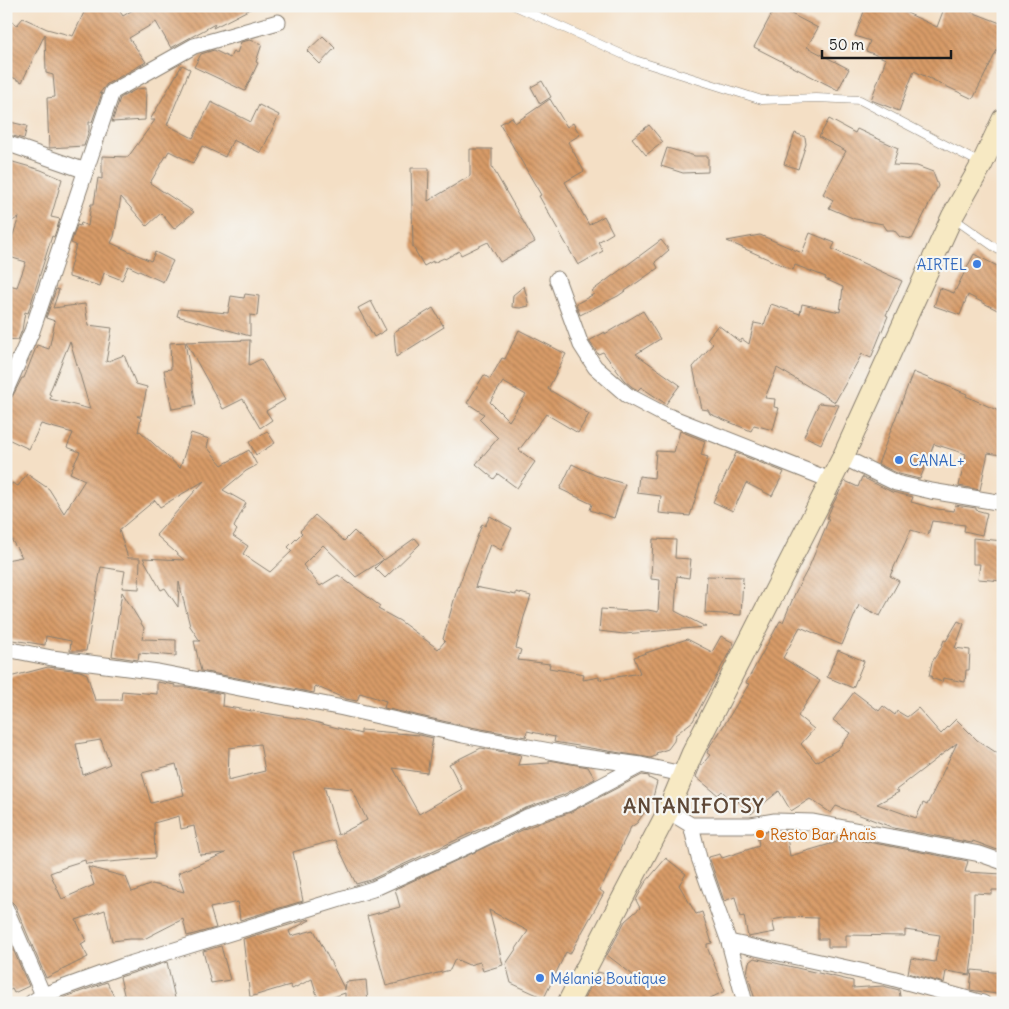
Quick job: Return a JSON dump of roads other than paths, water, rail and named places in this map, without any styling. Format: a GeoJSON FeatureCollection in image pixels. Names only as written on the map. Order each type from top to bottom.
{"type":"FeatureCollection","features":[{"type":"Feature","properties":{"kind":"main road"},"geometry":{"type":"LineString","coordinates":[[568,1003],[668,812],[682,774],[842,457],[952,217],[982,164],[1003,119]]}},
{"type":"Feature","properties":{"kind":"street"},"geometry":{"type":"LineString","coordinates":[[6,390],[32,331],[112,92],[194,46],[278,22]]}},
{"type":"Feature","properties":{"kind":"street"},"geometry":{"type":"LineString","coordinates":[[6,144],[86,171]]}},
{"type":"Feature","properties":{"kind":"street"},"geometry":{"type":"LineString","coordinates":[[557,278],[581,346],[595,367],[626,395],[663,414],[830,480]]}},
{"type":"Feature","properties":{"kind":"street"},"geometry":{"type":"LineString","coordinates":[[842,457],[896,483],[1003,503]]}},
{"type":"Feature","properties":{"kind":"street"},"geometry":{"type":"LineString","coordinates":[[6,649],[52,658],[158,672],[343,708],[463,735],[577,756],[641,765],[682,774]]}},
{"type":"Feature","properties":{"kind":"street"},"geometry":{"type":"LineString","coordinates":[[6,909],[37,999],[123,966],[373,889],[527,817],[567,804],[641,765]]}},
{"type":"Feature","properties":{"kind":"street"},"geometry":{"type":"LineString","coordinates":[[668,812],[691,825],[751,825],[775,820],[813,822],[980,854],[1003,862]]}},
{"type":"Feature","properties":{"kind":"street"},"geometry":{"type":"LineString","coordinates":[[691,825],[699,858],[729,942],[744,1003]]}},
{"type":"Feature","properties":{"kind":"street"},"geometry":{"type":"LineString","coordinates":[[729,942],[892,978],[983,1003]]}},
{"type":"Feature","properties":{"kind":"lane"},"geometry":{"type":"LineString","coordinates":[[515,6],[635,60],[762,100],[816,98],[860,100],[982,164]]}},
{"type":"Feature","properties":{"kind":"lane"},"geometry":{"type":"LineString","coordinates":[[952,217],[1003,253]]}},
{"type":"Feature","properties":{"kind":"place","name":"AIRTEL"},"geometry":{"type":"Point","coordinates":[977,264]}},
{"type":"Feature","properties":{"kind":"place","name":"CANAL+"},"geometry":{"type":"Point","coordinates":[899,460]}},
{"type":"Feature","properties":{"kind":"place","name":"Resto Bar Anaïs"},"geometry":{"type":"Point","coordinates":[760,834]}},
{"type":"Feature","properties":{"kind":"place","name":"Mélanie Boutique"},"geometry":{"type":"Point","coordinates":[540,978]}},
{"type":"Feature","properties":{"kind":"district","name":"ANTANIFOTSY"},"geometry":{"type":"Point","coordinates":[694,805]}}]}
